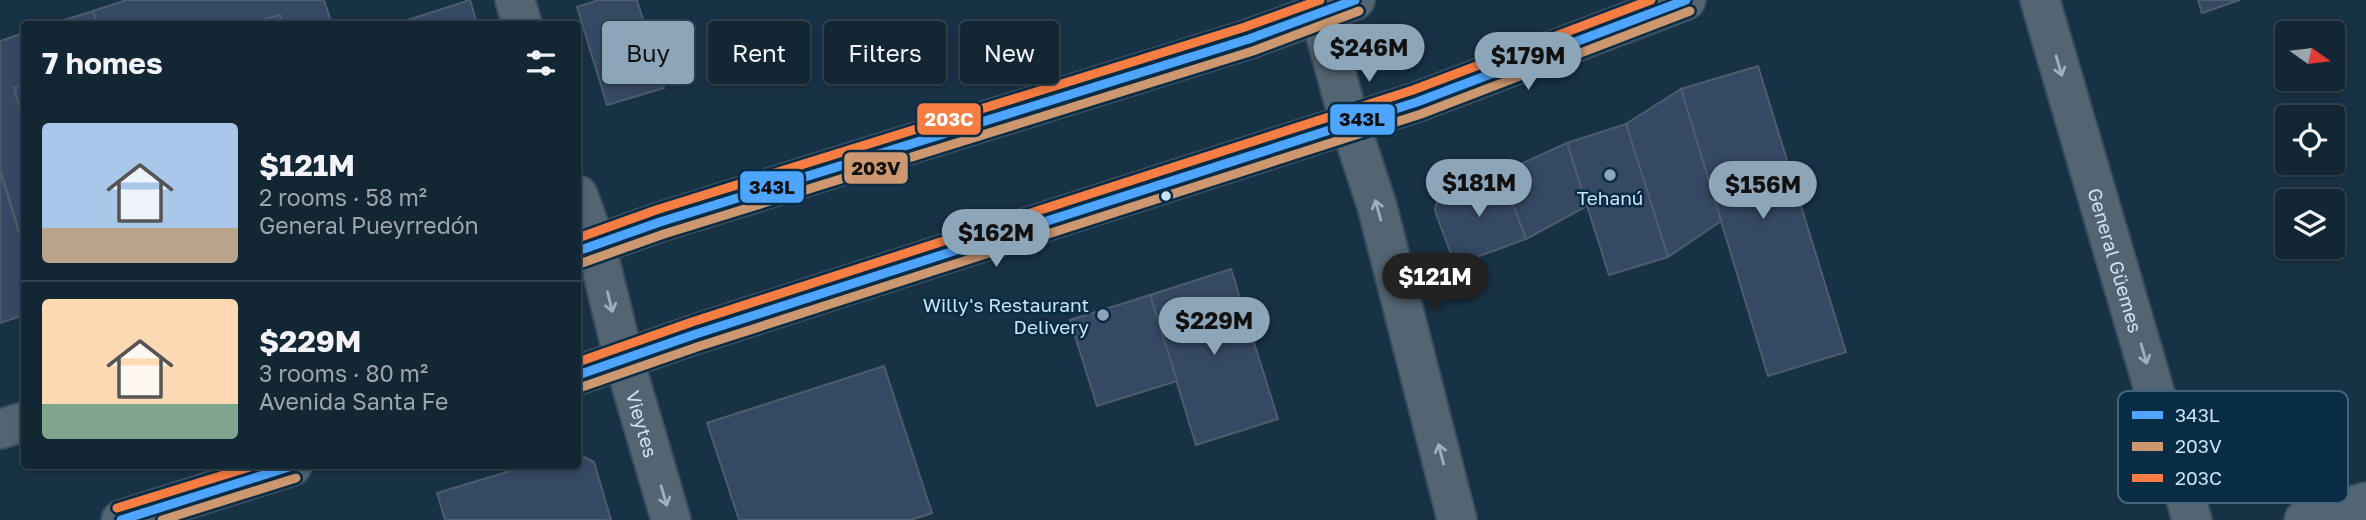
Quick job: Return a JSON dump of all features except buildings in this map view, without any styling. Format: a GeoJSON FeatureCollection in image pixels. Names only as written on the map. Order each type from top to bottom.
{"type":"FeatureCollection","features":[{"type":"Feature","properties":{"kind":"main road"},"geometry":{"type":"LineString","coordinates":[[515,0],[521,21]]}},
{"type":"Feature","properties":{"kind":"main road"},"geometry":{"type":"LineString","coordinates":[[587,248],[660,222],[1222,47],[1318,7],[1355,0]]}},
{"type":"Feature","properties":{"kind":"main road"},"geometry":{"type":"LineString","coordinates":[[581,374],[696,334],[1416,102],[1686,0]]}},
{"type":"Feature","properties":{"kind":"main road","name":"General Güemes"},"geometry":{"type":"LineString","coordinates":[[2040,0],[2154,391]]}},
{"type":"Feature","properties":{"kind":"main road"},"geometry":{"type":"LineString","coordinates":[[1318,7],[1350,124],[1377,206],[1457,520]]}},
{"type":"Feature","properties":{"kind":"main road","name":"Vieytes"},"geometry":{"type":"LineString","coordinates":[[581,213],[587,248],[624,360],[671,520]]}},
{"type":"Feature","properties":{"kind":"main road"},"geometry":{"type":"LineString","coordinates":[[0,429],[21,423]]}},
{"type":"Feature","properties":{"kind":"main road"},"geometry":{"type":"LineString","coordinates":[[121,520],[282,469]]}},
{"type":"Feature","properties":{"kind":"main road"},"geometry":{"type":"LineString","coordinates":[[2304,520],[2366,502]]}},
{"type":"Feature","properties":{"kind":"main road","name":"General Güemes"},"geometry":{"type":"LineString","coordinates":[[2187,503],[2192,520]]}},
{"type":"Feature","properties":{"kind":"transit line","name":"203C"},"geometry":{"type":"LineString","coordinates":[[581,237],[656,210],[1245,27],[1320,0]]}},
{"type":"Feature","properties":{"kind":"transit line","name":"343L"},"geometry":{"type":"LineString","coordinates":[[581,250],[660,222],[1249,39],[1355,0]]}},
{"type":"Feature","properties":{"kind":"transit line","name":"203C"},"geometry":{"type":"LineString","coordinates":[[581,361],[692,322],[1413,90],[1651,0]]}},
{"type":"Feature","properties":{"kind":"transit line","name":"343L"},"geometry":{"type":"LineString","coordinates":[[581,374],[696,334],[1417,102],[1686,0]]}},
{"type":"Feature","properties":{"kind":"transit line","name":"203V"},"geometry":{"type":"LineString","coordinates":[[582,263],[664,234],[1253,51],[1359,11]]}},
{"type":"Feature","properties":{"kind":"transit line","name":"203V"},"geometry":{"type":"LineString","coordinates":[[582,387],[700,346],[1421,114],[1690,11]]}},
{"type":"Feature","properties":{"kind":"transit line","name":"203C"},"geometry":{"type":"LineString","coordinates":[[117,508],[243,469]]}},
{"type":"Feature","properties":{"kind":"transit line","name":"343L"},"geometry":{"type":"LineString","coordinates":[[121,520],[282,469]]}},
{"type":"Feature","properties":{"kind":"transit line","name":"203V"},"geometry":{"type":"LineString","coordinates":[[162,520],[296,478]]}},
{"type":"Feature","properties":{"kind":"place","name":"Tehanú"},"geometry":{"type":"Point","coordinates":[1610,175]}},
{"type":"Feature","properties":{"kind":"place","name":"Willy's Restaurant Delivery"},"geometry":{"type":"Point","coordinates":[1103,315]}}]}
